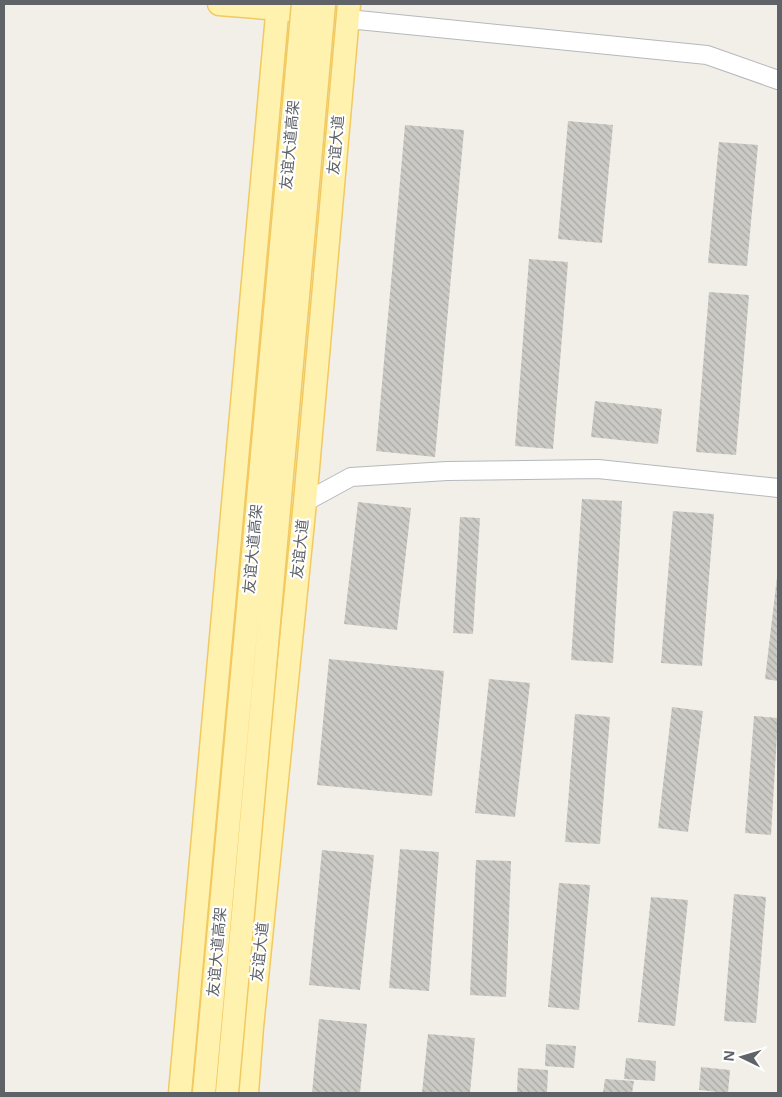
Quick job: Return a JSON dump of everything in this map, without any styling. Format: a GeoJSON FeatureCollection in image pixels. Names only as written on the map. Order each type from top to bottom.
{"type":"FeatureCollection","features":[{"type":"Feature","properties":{"kind":"main road"},"geometry":{"type":"LineString","coordinates":[[219,4],[278,5],[348,12]]}},
{"type":"Feature","properties":{"kind":"main road","name":"友谊大道高架"},"geometry":{"type":"LineString","coordinates":[[204,1093],[303,4]]}},
{"type":"Feature","properties":{"kind":"main road","name":"友谊大道高架"},"geometry":{"type":"LineString","coordinates":[[227,1093],[324,4]]}},
{"type":"Feature","properties":{"kind":"main road"},"geometry":{"type":"LineString","coordinates":[[180,1093],[278,5]]}},
{"type":"Feature","properties":{"kind":"main road","name":"友谊大道"},"geometry":{"type":"LineString","coordinates":[[247,1093],[305,502],[348,12]]}},
{"type":"Feature","properties":{"kind":"street"},"geometry":{"type":"LineString","coordinates":[[348,12],[707,55],[778,80]]}},
{"type":"Feature","properties":{"kind":"street"},"geometry":{"type":"LineString","coordinates":[[305,502],[351,477],[447,471],[598,469],[778,488]]}},
{"type":"Feature","properties":{"kind":"building"},"geometry":{"type":"Polygon","coordinates":[[[568,121],[613,125],[602,243],[558,239],[568,121]]]}},
{"type":"Feature","properties":{"kind":"building"},"geometry":{"type":"Polygon","coordinates":[[[405,125],[464,130],[435,457],[376,451],[405,125]]]}},
{"type":"Feature","properties":{"kind":"building"},"geometry":{"type":"Polygon","coordinates":[[[719,142],[758,145],[747,266],[708,263],[719,142]]]}},
{"type":"Feature","properties":{"kind":"building"},"geometry":{"type":"Polygon","coordinates":[[[529,259],[568,262],[553,449],[515,446],[529,259]]]}},
{"type":"Feature","properties":{"kind":"building"},"geometry":{"type":"Polygon","coordinates":[[[709,292],[749,295],[736,455],[696,452],[709,292]]]}},
{"type":"Feature","properties":{"kind":"building"},"geometry":{"type":"Polygon","coordinates":[[[595,401],[662,409],[658,444],[591,437],[595,401]]]}},
{"type":"Feature","properties":{"kind":"building"},"geometry":{"type":"Polygon","coordinates":[[[582,499],[622,501],[613,663],[571,660],[582,499]]]}},
{"type":"Feature","properties":{"kind":"building"},"geometry":{"type":"Polygon","coordinates":[[[358,502],[411,508],[397,630],[344,624],[358,502]]]}},
{"type":"Feature","properties":{"kind":"building"},"geometry":{"type":"Polygon","coordinates":[[[673,511],[714,514],[702,666],[661,663],[673,511]]]}},
{"type":"Feature","properties":{"kind":"building"},"geometry":{"type":"Polygon","coordinates":[[[460,517],[480,518],[473,634],[453,633],[460,517]]]}},
{"type":"Feature","properties":{"kind":"building"},"geometry":{"type":"Polygon","coordinates":[[[778,577],[778,681],[765,679],[778,577]]]}},
{"type":"Feature","properties":{"kind":"building"},"geometry":{"type":"Polygon","coordinates":[[[329,659],[444,671],[432,796],[317,785],[329,659]]]}},
{"type":"Feature","properties":{"kind":"building"},"geometry":{"type":"Polygon","coordinates":[[[489,679],[530,683],[515,817],[475,813],[489,679]]]}},
{"type":"Feature","properties":{"kind":"building"},"geometry":{"type":"Polygon","coordinates":[[[672,707],[703,711],[688,832],[658,828],[672,707]]]}},
{"type":"Feature","properties":{"kind":"building"},"geometry":{"type":"Polygon","coordinates":[[[575,714],[610,717],[600,844],[565,842],[575,714]]]}},
{"type":"Feature","properties":{"kind":"building"},"geometry":{"type":"Polygon","coordinates":[[[754,716],[778,718],[771,835],[745,833],[754,716]]]}},
{"type":"Feature","properties":{"kind":"building"},"geometry":{"type":"Polygon","coordinates":[[[400,849],[439,852],[429,991],[389,988],[400,849]]]}},
{"type":"Feature","properties":{"kind":"building"},"geometry":{"type":"Polygon","coordinates":[[[322,850],[374,855],[360,990],[309,985],[322,850]]]}},
{"type":"Feature","properties":{"kind":"building"},"geometry":{"type":"Polygon","coordinates":[[[476,860],[511,861],[506,997],[470,995],[476,860]]]}},
{"type":"Feature","properties":{"kind":"building"},"geometry":{"type":"Polygon","coordinates":[[[559,883],[590,885],[579,1010],[548,1007],[559,883]]]}},
{"type":"Feature","properties":{"kind":"building"},"geometry":{"type":"Polygon","coordinates":[[[734,894],[766,897],[756,1023],[724,1021],[734,894]]]}},
{"type":"Feature","properties":{"kind":"building"},"geometry":{"type":"Polygon","coordinates":[[[651,897],[688,900],[675,1026],[638,1022],[651,897]]]}},
{"type":"Feature","properties":{"kind":"building"},"geometry":{"type":"Polygon","coordinates":[[[319,1019],[367,1024],[360,1093],[312,1093],[319,1019]]]}},
{"type":"Feature","properties":{"kind":"building"},"geometry":{"type":"Polygon","coordinates":[[[428,1034],[475,1038],[470,1093],[422,1093],[428,1034]]]}},
{"type":"Feature","properties":{"kind":"building"},"geometry":{"type":"Polygon","coordinates":[[[546,1044],[576,1046],[574,1068],[545,1066],[546,1044]]]}},
{"type":"Feature","properties":{"kind":"building"},"geometry":{"type":"Polygon","coordinates":[[[626,1058],[656,1061],[655,1081],[624,1079],[626,1058]]]}},
{"type":"Feature","properties":{"kind":"building"},"geometry":{"type":"Polygon","coordinates":[[[701,1067],[730,1070],[728,1093],[699,1090],[701,1067]]]}},
{"type":"Feature","properties":{"kind":"building"},"geometry":{"type":"Polygon","coordinates":[[[518,1068],[548,1070],[547,1093],[517,1093],[518,1068]]]}},
{"type":"Feature","properties":{"kind":"building"},"geometry":{"type":"Polygon","coordinates":[[[605,1079],[634,1081],[632,1093],[603,1093],[605,1079]]]}}]}
